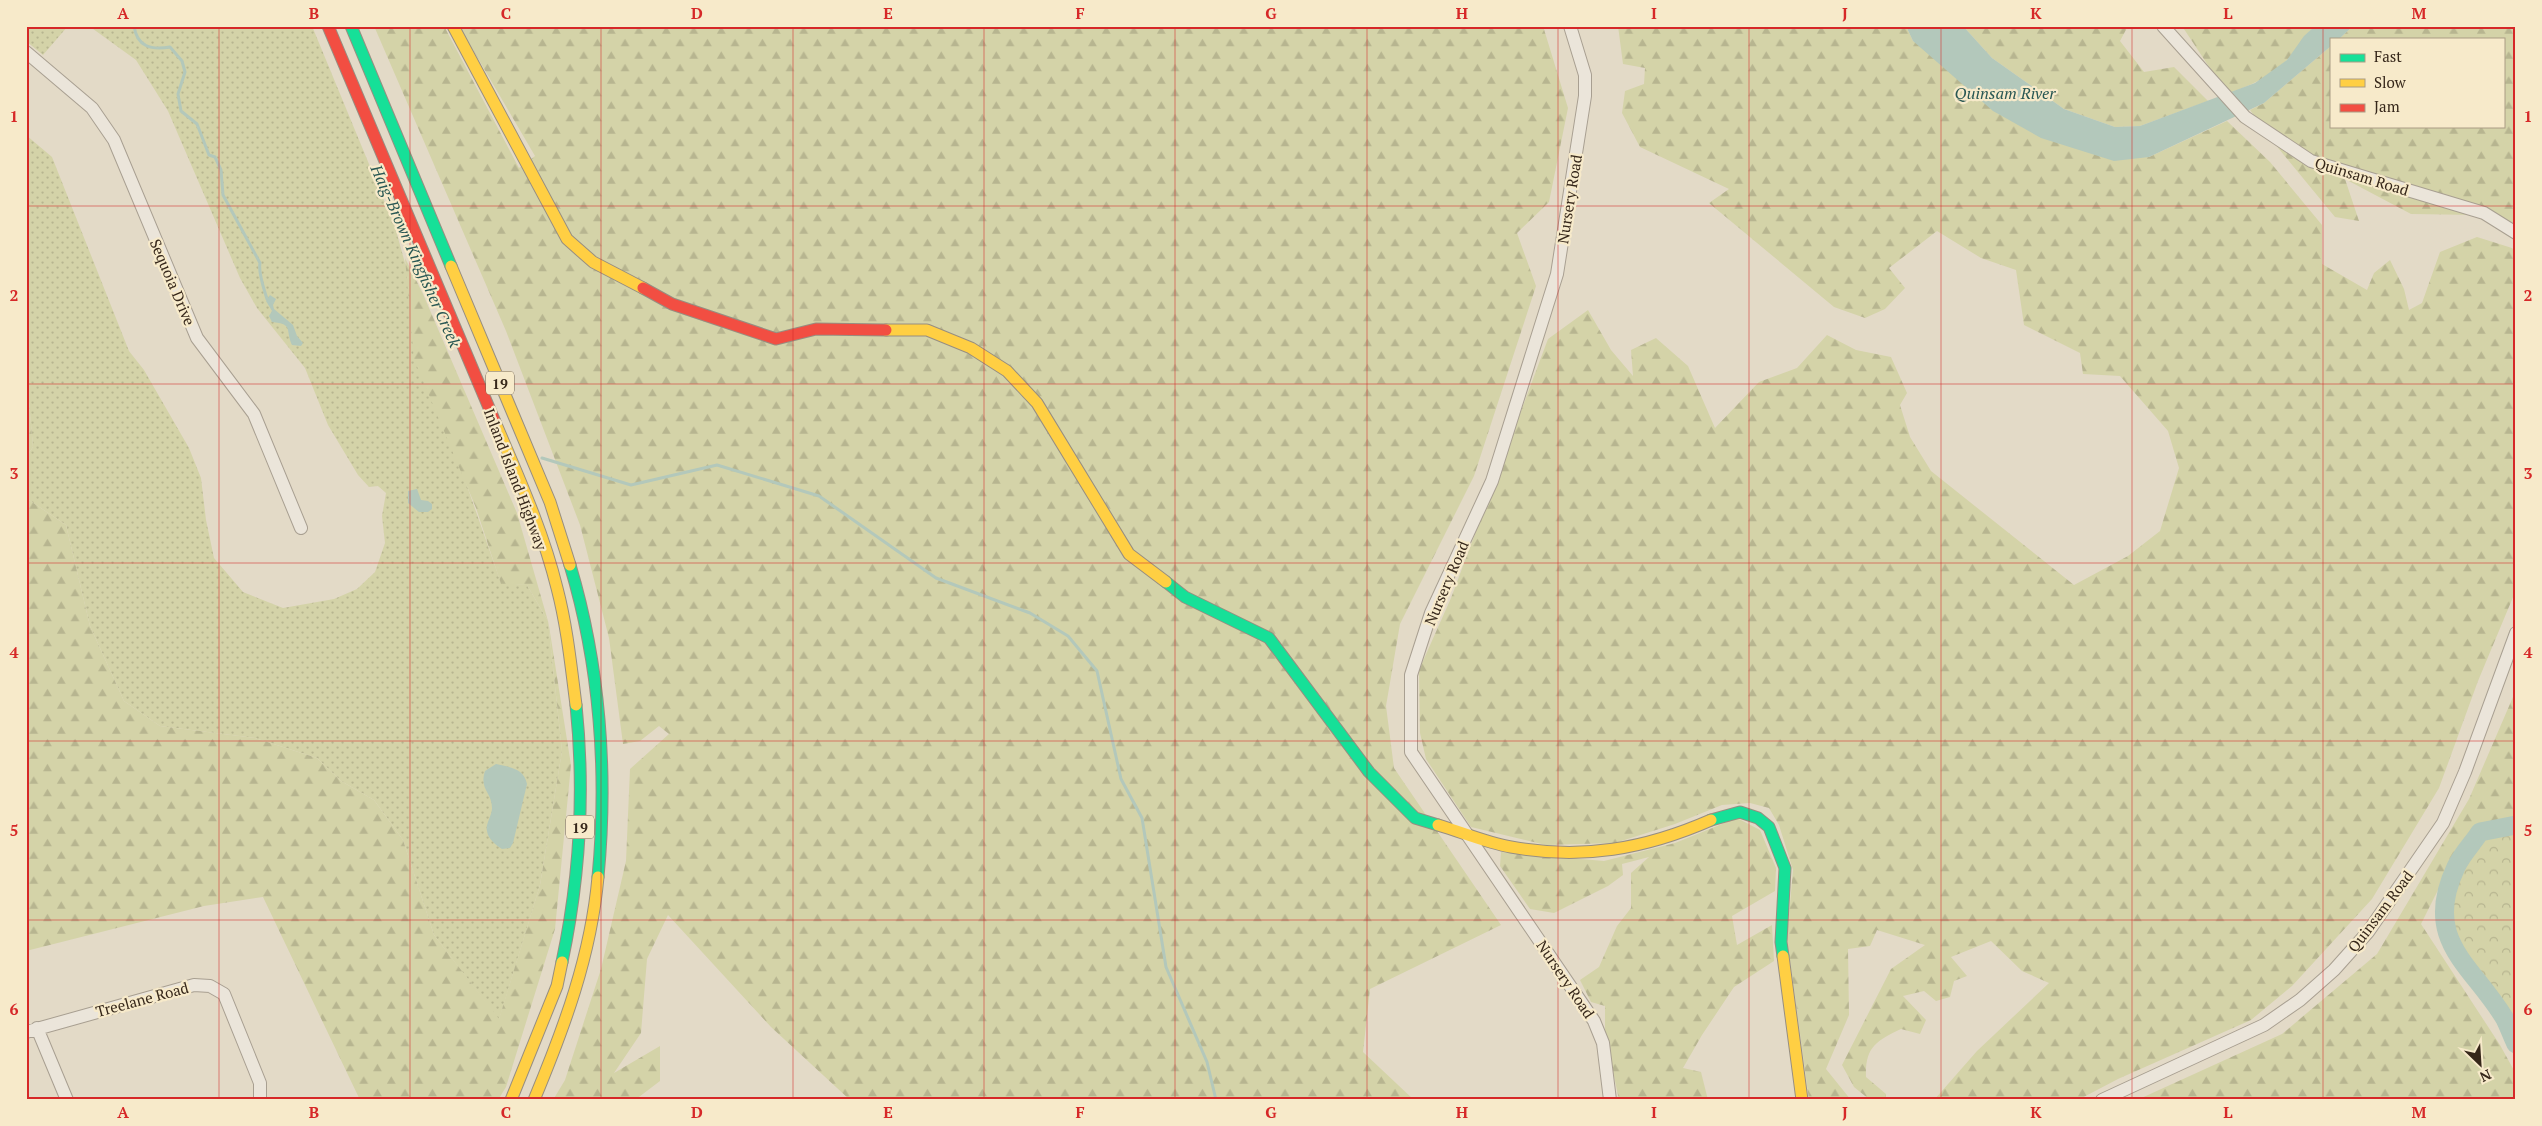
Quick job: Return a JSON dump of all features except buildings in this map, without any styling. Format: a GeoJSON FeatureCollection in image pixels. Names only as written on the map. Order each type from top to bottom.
{"type":"FeatureCollection","features":[{"type":"Feature","properties":{"kind":"main road","name":"Inland Island Highway"},"geometry":{"type":"LineString","coordinates":[[328,26],[532,510],[557,587],[570,654],[581,754],[580,839],[571,919],[556,986],[511,1100]]}},
{"type":"Feature","properties":{"kind":"main road","name":"Inland Island Highway"},"geometry":{"type":"LineString","coordinates":[[351,26],[550,502],[574,579],[590,650],[601,754],[603,844],[593,921],[575,996],[534,1100]]}},
{"type":"Feature","properties":{"kind":"main road"},"geometry":{"type":"LineString","coordinates":[[452,26],[567,240],[593,262],[672,304],[776,339],[816,330],[927,330],[971,348],[1007,371],[1037,402],[1129,554],[1185,597],[1269,638],[1369,772],[1415,818],[1510,847],[1576,854],[1620,849],[1679,834],[1723,815],[1740,812],[1758,818],[1769,827],[1785,868],[1781,942],[1802,1100]]}},
{"type":"Feature","properties":{"kind":"street","name":"Nursery Road"},"geometry":{"type":"LineString","coordinates":[[1570,26],[1584,75],[1585,96],[1556,274],[1492,480],[1431,613],[1411,675],[1411,752],[1470,835],[1594,1021],[1602,1042],[1610,1100]]}},
{"type":"Feature","properties":{"kind":"street","name":"Quinsam Road"},"geometry":{"type":"LineString","coordinates":[[2163,26],[2245,117],[2310,161],[2484,214],[2516,233]]}},
{"type":"Feature","properties":{"kind":"street","name":"Sequoia Drive"},"geometry":{"type":"LineString","coordinates":[[26,52],[92,108],[114,140],[197,338],[254,414],[301,528]]}},
{"type":"Feature","properties":{"kind":"street","name":"Quinsam Road"},"geometry":{"type":"LineString","coordinates":[[2102,1100],[2264,1025],[2300,1000],[2368,932],[2443,823],[2465,772],[2516,633]]}},
{"type":"Feature","properties":{"kind":"street","name":"Treelane Road"},"geometry":{"type":"LineString","coordinates":[[68,1100],[32,1030],[194,985],[210,986],[224,994],[260,1083],[260,1100]]}},
{"type":"Feature","properties":{"kind":"green space"},"geometry":{"type":"Polygon","coordinates":[[[26,26],[68,26],[43,55],[26,41],[26,26]]]}},
{"type":"Feature","properties":{"kind":"green space"},"geometry":{"type":"Polygon","coordinates":[[[89,26],[312,26],[395,227],[466,483],[501,583],[527,585],[548,621],[562,751],[540,885],[499,1020],[434,935],[403,840],[374,800],[341,781],[317,758],[255,738],[160,726],[124,701],[90,626],[66,525],[26,498],[26,457],[33,447],[29,402],[26,397],[26,135],[52,157],[129,351],[144,370],[189,448],[201,478],[206,520],[214,558],[243,592],[283,608],[334,599],[357,589],[375,572],[385,543],[382,516],[386,493],[378,486],[369,487],[358,475],[328,425],[305,368],[257,308],[240,278],[168,111],[136,60],[89,26]]]}},
{"type":"Feature","properties":{"kind":"green space"},"geometry":{"type":"Polygon","coordinates":[[[374,26],[444,26],[519,168],[535,156],[459,26],[1543,26],[1568,108],[1549,202],[1517,233],[1536,286],[1474,476],[1400,624],[1386,706],[1394,768],[1501,925],[1370,989],[1363,1052],[1414,1100],[850,1100],[771,1027],[668,915],[647,959],[641,1033],[614,1073],[660,1046],[660,1081],[635,1100],[553,1100],[565,1080],[601,969],[626,861],[630,769],[669,734],[659,726],[640,741],[623,744],[609,638],[580,525],[506,331],[374,26]]]}},
{"type":"Feature","properties":{"kind":"green space"},"geometry":{"type":"Polygon","coordinates":[[[1618,26],[1906,26],[1913,41],[2149,157],[2227,121],[2270,162],[2322,225],[2322,264],[2367,290],[2374,273],[2390,260],[2404,289],[2409,310],[2422,303],[2440,252],[2477,237],[2512,248],[2516,252],[2516,590],[2478,681],[2439,788],[2372,899],[2292,986],[2251,1020],[2118,1079],[2078,1100],[1934,1100],[1977,1051],[2049,983],[2022,971],[1991,941],[1951,957],[1967,976],[1954,981],[1950,997],[1936,1001],[1924,991],[1903,996],[1926,1020],[1920,1034],[1901,1029],[1885,1037],[1874,1046],[1868,1059],[1866,1077],[1886,1094],[1886,1100],[1870,1100],[1854,1087],[1842,1065],[1891,969],[1925,945],[1877,930],[1870,946],[1848,949],[1849,1015],[1826,1069],[1851,1100],[1809,1100],[1787,938],[1793,870],[1779,825],[1769,808],[1750,803],[1722,805],[1675,824],[1615,843],[1546,845],[1471,827],[1426,759],[1420,733],[1419,670],[1451,598],[1548,339],[1588,310],[1611,350],[1633,376],[1631,350],[1656,338],[1688,366],[1715,428],[1759,382],[1797,368],[1827,335],[1856,350],[1891,357],[1907,393],[1900,405],[1910,437],[1931,471],[2074,585],[2128,556],[2160,531],[2179,468],[2168,431],[2120,376],[2083,374],[2080,353],[2024,325],[2016,270],[1981,258],[1937,231],[1889,268],[1905,288],[1885,309],[1865,318],[1834,307],[1709,203],[1729,189],[1640,147],[1622,113],[1625,91],[1644,84],[1645,68],[1623,64],[1618,26]]]}},
{"type":"Feature","properties":{"kind":"green space"},"geometry":{"type":"Polygon","coordinates":[[[1963,26],[2128,26],[2120,41],[2144,72],[2174,67],[2208,101],[2140,126],[2115,127],[2064,109],[1992,58],[1963,26]]]}},
{"type":"Feature","properties":{"kind":"green space"},"geometry":{"type":"Polygon","coordinates":[[[2182,26],[2315,26],[2288,59],[2275,71],[2227,94],[2182,26]]]}},
{"type":"Feature","properties":{"kind":"green space"},"geometry":{"type":"Polygon","coordinates":[[[2353,26],[2516,26],[2516,232],[2476,215],[2411,214],[2345,179],[2359,221],[2335,217],[2279,149],[2250,110],[2264,103],[2330,47],[2330,128],[2504,128],[2504,38],[2340,38],[2353,26]]]}},
{"type":"Feature","properties":{"kind":"green space"},"geometry":{"type":"Polygon","coordinates":[[[405,258],[423,294],[517,513],[548,621],[527,585],[501,584],[476,508],[414,359],[405,258]]]}},
{"type":"Feature","properties":{"kind":"green space"},"geometry":{"type":"Polygon","coordinates":[[[26,397],[29,402],[33,447],[26,457],[26,397]]]}},
{"type":"Feature","properties":{"kind":"green space"},"geometry":{"type":"Polygon","coordinates":[[[26,498],[66,525],[90,626],[124,701],[160,726],[255,738],[317,758],[341,781],[374,800],[403,840],[434,935],[499,1019],[540,885],[562,751],[548,621],[571,765],[555,929],[506,1087],[498,1100],[360,1100],[263,897],[204,906],[26,951],[26,498]]]}},
{"type":"Feature","properties":{"kind":"green space"},"geometry":{"type":"Polygon","coordinates":[[[2516,690],[2516,822],[2493,829],[2477,828],[2450,866],[2421,924],[2500,1045],[2516,1074],[2516,1100],[2137,1100],[2282,1034],[2377,954],[2469,799],[2516,690]]]}},
{"type":"Feature","properties":{"kind":"green space"},"geometry":{"type":"Polygon","coordinates":[[[1737,818],[1760,830],[1776,868],[1775,891],[1732,916],[1737,945],[1772,925],[1774,961],[1734,987],[1702,1035],[1683,1068],[1701,1072],[1708,1100],[1619,1100],[1605,1033],[1605,1006],[1591,1002],[1580,980],[1599,967],[1617,926],[1631,908],[1631,873],[1649,857],[1622,864],[1623,875],[1608,886],[1554,913],[1530,909],[1500,866],[1501,852],[1604,861],[1675,843],[1737,818]]]}},
{"type":"Feature","properties":{"kind":"green space"},"geometry":{"type":"Polygon","coordinates":[[[2480,832],[2516,832],[2516,1044],[2505,1019],[2455,950],[2448,933],[2444,914],[2447,893],[2456,867],[2480,832]]]}},
{"type":"Feature","properties":{"kind":"water","name":"Quinsam River"},"geometry":{"type":"Polygon","coordinates":[[[1906,26],[1963,26],[1992,58],[2064,109],[2115,127],[2140,126],[2255,83],[2287,60],[2304,36],[2315,26],[2353,26],[2340,38],[2330,38],[2330,47],[2264,103],[2149,157],[2114,161],[2041,138],[1993,111],[1913,41],[1906,26]]]}},
{"type":"Feature","properties":{"kind":"water"},"geometry":{"type":"Polygon","coordinates":[[[270,295],[276,299],[273,305],[274,309],[293,325],[297,336],[303,343],[301,346],[292,345],[286,326],[272,322],[269,316],[272,311],[266,301],[270,295]]]}},
{"type":"Feature","properties":{"kind":"water"},"geometry":{"type":"Polygon","coordinates":[[[417,489],[421,500],[432,504],[432,509],[428,512],[419,512],[408,503],[408,491],[417,489]]]}},
{"type":"Feature","properties":{"kind":"water"},"geometry":{"type":"Polygon","coordinates":[[[496,764],[519,771],[527,784],[513,843],[510,848],[502,849],[491,839],[487,828],[492,808],[485,787],[484,777],[485,771],[496,764]]]}},
{"type":"Feature","properties":{"kind":"waterway"},"geometry":{"type":"LineString","coordinates":[[134,26],[138,39],[146,46],[157,48],[170,47],[182,61],[185,72],[178,94],[181,111],[197,124],[209,155],[215,157],[221,170],[223,195],[260,263],[267,299]]}},
{"type":"Feature","properties":{"kind":"waterway","name":"Haig-Brown Kingfisher Creek"},"geometry":{"type":"LineString","coordinates":[[542,458],[631,485],[717,465],[819,496],[936,578],[1030,613],[1068,636],[1097,671],[1121,779],[1142,818],[1166,967],[1207,1062],[1216,1100]]}},
{"type":"Feature","properties":{"kind":"waterway","name":"Quinsam River"},"geometry":{"type":"LineString","coordinates":[[2516,825],[2480,832],[2456,867],[2447,893],[2444,914],[2448,933],[2455,950],[2505,1019],[2516,1044]]}},
{"type":"Feature","properties":{"kind":"traffic: fast"},"geometry":{"type":"LineString","coordinates":[[351,26],[451,266]]}},
{"type":"Feature","properties":{"kind":"traffic: fast"},"geometry":{"type":"LineString","coordinates":[[570,565],[588,641],[595,680],[599,720],[602,798],[598,877]]}},
{"type":"Feature","properties":{"kind":"traffic: fast"},"geometry":{"type":"LineString","coordinates":[[1166,582],[1185,597],[1269,638],[1369,772],[1415,818],[1438,825]]}},
{"type":"Feature","properties":{"kind":"traffic: fast"},"geometry":{"type":"LineString","coordinates":[[562,962],[573,898],[579,834],[580,770],[576,705]]}},
{"type":"Feature","properties":{"kind":"traffic: fast"},"geometry":{"type":"LineString","coordinates":[[1711,820],[1740,812],[1758,818],[1769,827],[1785,868],[1781,942],[1783,956]]}},
{"type":"Feature","properties":{"kind":"traffic: slow"},"geometry":{"type":"LineString","coordinates":[[453,26],[567,239],[593,262],[643,288]]}},
{"type":"Feature","properties":{"kind":"traffic: slow"},"geometry":{"type":"LineString","coordinates":[[451,266],[550,502],[570,565]]}},
{"type":"Feature","properties":{"kind":"traffic: slow"},"geometry":{"type":"LineString","coordinates":[[886,330],[927,330],[971,348],[1007,371],[1037,403],[1129,554],[1166,582]]}},
{"type":"Feature","properties":{"kind":"traffic: slow"},"geometry":{"type":"LineString","coordinates":[[495,422],[545,546],[563,617],[576,705]]}},
{"type":"Feature","properties":{"kind":"traffic: slow"},"geometry":{"type":"LineString","coordinates":[[1438,825],[1511,847],[1537,851],[1588,852],[1637,845],[1711,820]]}},
{"type":"Feature","properties":{"kind":"traffic: slow"},"geometry":{"type":"LineString","coordinates":[[534,1100],[556,1046],[575,991],[589,935],[598,877]]}},
{"type":"Feature","properties":{"kind":"traffic: slow"},"geometry":{"type":"LineString","coordinates":[[1783,956],[1802,1100]]}},
{"type":"Feature","properties":{"kind":"traffic: slow"},"geometry":{"type":"LineString","coordinates":[[511,1100],[557,986],[562,962]]}},
{"type":"Feature","properties":{"kind":"traffic: jam"},"geometry":{"type":"LineString","coordinates":[[328,26],[495,422]]}},
{"type":"Feature","properties":{"kind":"traffic: jam"},"geometry":{"type":"LineString","coordinates":[[643,288],[672,304],[776,339],[816,329],[886,330]]}}]}
